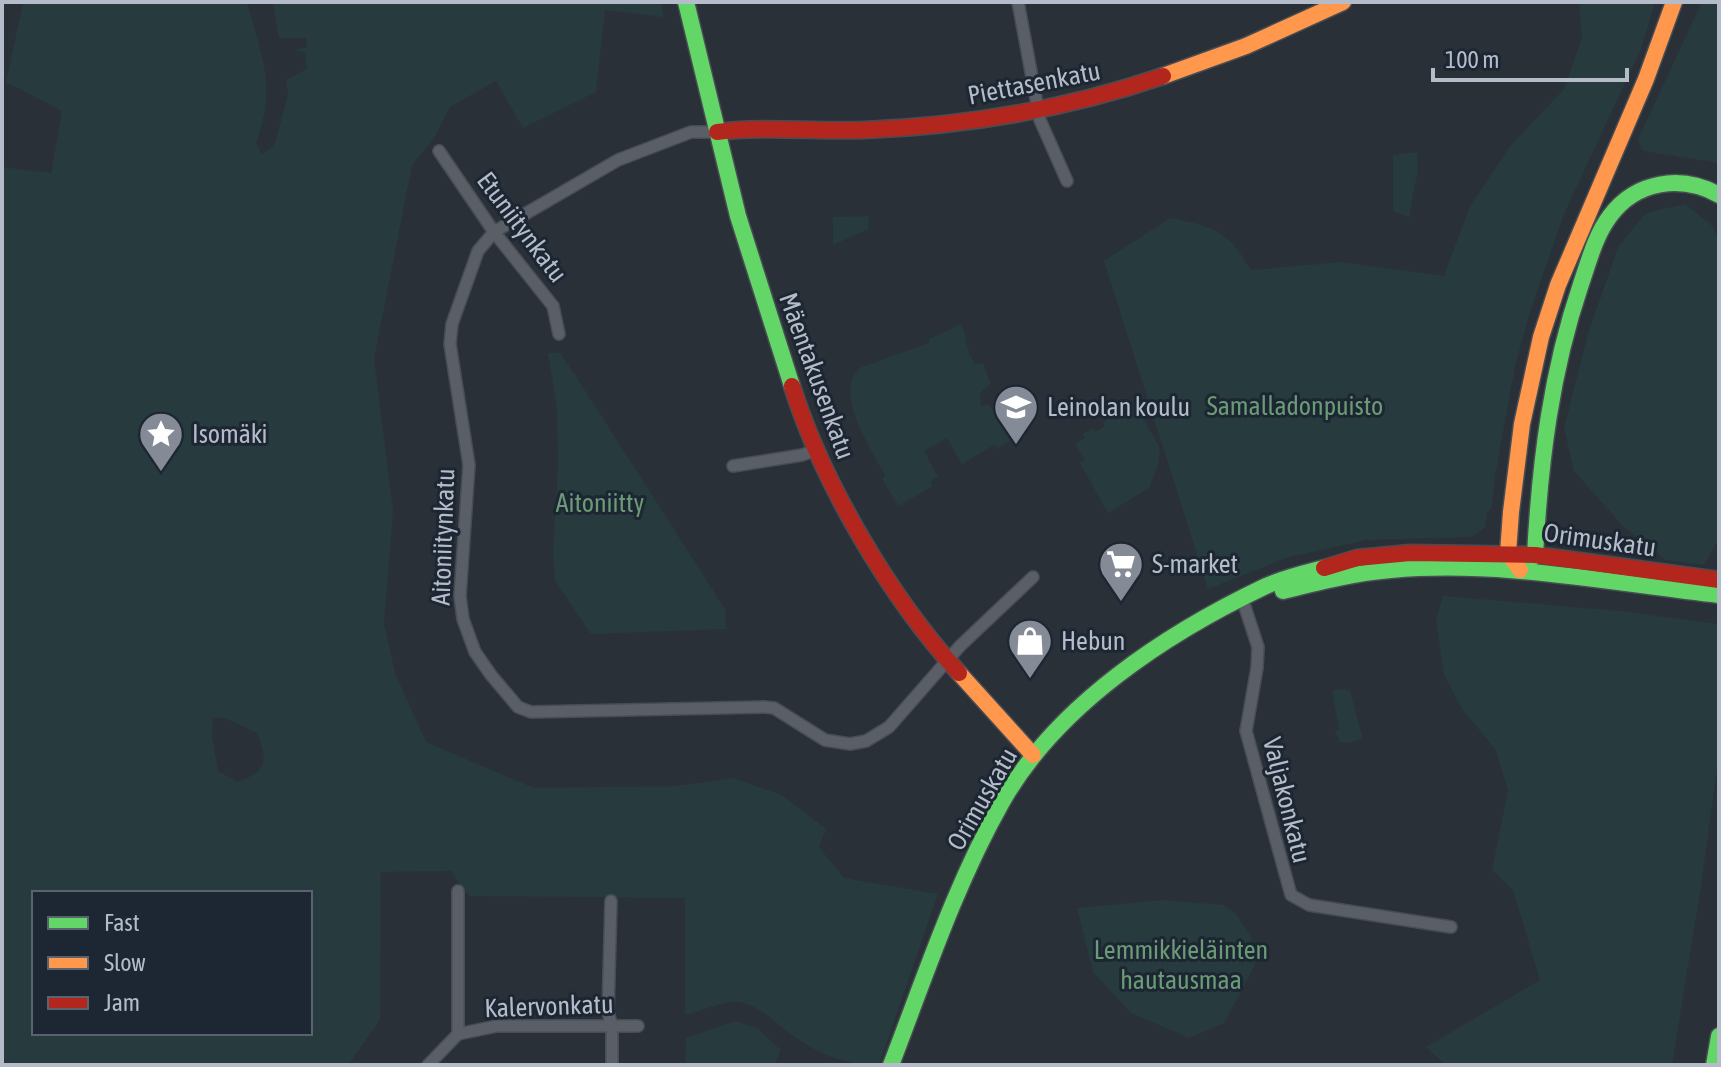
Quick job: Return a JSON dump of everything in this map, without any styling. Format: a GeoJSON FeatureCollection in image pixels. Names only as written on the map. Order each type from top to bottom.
{"type":"FeatureCollection","features":[{"type":"Feature","properties":{"kind":"main road","name":"Mäentakusenkatu"},"geometry":{"type":"LineString","coordinates":[[686,2],[738,216],[805,428],[830,481],[893,589],[947,660],[1033,755]]}},
{"type":"Feature","properties":{"kind":"main road","name":"Piettasenkatu"},"geometry":{"type":"LineString","coordinates":[[717,132],[879,129],[948,124],[1038,109],[1099,96],[1184,71],[1239,50],[1343,2]]}},
{"type":"Feature","properties":{"kind":"main road"},"geometry":{"type":"LineString","coordinates":[[1674,2],[1646,79],[1563,273],[1541,337],[1522,424],[1508,553],[1519,571],[1535,555],[1538,479],[1551,382],[1577,292],[1599,234],[1620,205],[1637,192],[1657,184],[1675,181],[1694,184],[1719,195]]}},
{"type":"Feature","properties":{"kind":"main road","name":"Orimuskatu"},"geometry":{"type":"LineString","coordinates":[[891,1065],[956,897],[1002,802],[1033,755],[1082,704],[1171,637],[1268,585],[1357,558],[1410,553],[1508,553],[1719,580]]}},
{"type":"Feature","properties":{"kind":"main road","name":"Orimuskatu"},"geometry":{"type":"LineString","coordinates":[[1243,601],[1383,570],[1461,568],[1519,571],[1719,595]]}},
{"type":"Feature","properties":{"kind":"main road"},"geometry":{"type":"LineString","coordinates":[[1714,1065],[1719,1036]]}},
{"type":"Feature","properties":{"kind":"street"},"geometry":{"type":"LineString","coordinates":[[1018,2],[1038,109],[1067,181]]}},
{"type":"Feature","properties":{"kind":"street","name":"Aitoniitynkatu"},"geometry":{"type":"LineString","coordinates":[[717,132],[691,132],[620,159],[494,232],[478,251],[452,324],[450,344],[469,465],[460,596],[463,619],[475,652],[518,707],[539,713],[764,707],[774,708],[825,740],[850,744],[866,741],[889,727],[947,660]]}},
{"type":"Feature","properties":{"kind":"street","name":"Etuniitynkatu"},"geometry":{"type":"LineString","coordinates":[[439,151],[494,232],[553,306],[559,334]]}},
{"type":"Feature","properties":{"kind":"street"},"geometry":{"type":"LineString","coordinates":[[733,466],[816,450]]}},
{"type":"Feature","properties":{"kind":"street"},"geometry":{"type":"LineString","coordinates":[[947,660],[1033,577]]}},
{"type":"Feature","properties":{"kind":"street","name":"Valjakonkatu"},"geometry":{"type":"LineString","coordinates":[[1243,601],[1258,647],[1246,731],[1286,887],[1291,895],[1309,905],[1451,927]]}},
{"type":"Feature","properties":{"kind":"street"},"geometry":{"type":"LineString","coordinates":[[458,891],[458,1034]]}},
{"type":"Feature","properties":{"kind":"street"},"geometry":{"type":"LineString","coordinates":[[611,901],[608,1012],[612,1026],[612,1065]]}},
{"type":"Feature","properties":{"kind":"street","name":"Kalervonkatu"},"geometry":{"type":"LineString","coordinates":[[428,1065],[458,1034],[497,1026],[638,1026]]}},
{"type":"Feature","properties":{"kind":"green space"},"geometry":{"type":"Polygon","coordinates":[[[13,2],[247,2],[265,72],[266,105],[256,143],[262,154],[274,146],[288,95],[286,80],[307,69],[305,53],[295,50],[307,47],[306,38],[279,38],[273,2],[661,2],[664,17],[605,10],[596,92],[523,128],[496,81],[450,107],[434,138],[412,165],[374,359],[393,511],[384,624],[395,673],[426,742],[534,788],[677,786],[733,778],[782,795],[826,829],[819,847],[844,878],[938,894],[879,1065],[844,1061],[823,1053],[747,1004],[720,1004],[685,1015],[685,898],[469,896],[451,871],[381,872],[380,1020],[348,1065],[2,1065],[2,167],[51,173],[62,111],[6,82],[23,4],[13,2]],[[213,717],[212,736],[218,771],[237,782],[260,769],[263,751],[257,733],[227,719],[213,717]]]}},
{"type":"Feature","properties":{"kind":"green space","name":"Samalladonpuisto"},"geometry":{"type":"Polygon","coordinates":[[[1579,2],[1655,2],[1641,49],[1564,214],[1531,309],[1515,366],[1492,507],[1487,513],[1485,527],[1472,537],[1366,540],[1289,557],[1208,589],[1104,261],[1170,218],[1218,232],[1234,246],[1251,270],[1341,262],[1444,276],[1470,206],[1510,146],[1564,89],[1582,38],[1579,2]]]}},
{"type":"Feature","properties":{"kind":"green space"},"geometry":{"type":"Polygon","coordinates":[[[1702,2],[1719,2],[1719,163],[1643,151],[1638,139],[1702,2]]]}},
{"type":"Feature","properties":{"kind":"green space"},"geometry":{"type":"Polygon","coordinates":[[[1417,152],[1418,169],[1409,217],[1393,211],[1393,155],[1417,152]]]}},
{"type":"Feature","properties":{"kind":"green space"},"geometry":{"type":"Polygon","coordinates":[[[1685,204],[1711,225],[1719,239],[1719,538],[1704,565],[1666,560],[1624,527],[1574,471],[1564,428],[1588,334],[1618,247],[1646,213],[1685,204]]]}},
{"type":"Feature","properties":{"kind":"green space"},"geometry":{"type":"Polygon","coordinates":[[[869,216],[868,229],[833,245],[833,217],[869,216]]]}},
{"type":"Feature","properties":{"kind":"green space"},"geometry":{"type":"Polygon","coordinates":[[[961,324],[972,359],[975,364],[983,364],[991,384],[980,393],[981,407],[989,404],[1010,441],[997,449],[994,445],[962,464],[947,438],[924,451],[938,477],[931,481],[933,486],[898,506],[882,479],[885,475],[857,420],[850,389],[853,377],[862,367],[929,343],[929,339],[961,324]]]}},
{"type":"Feature","properties":{"kind":"green space","name":"Aitoniitty"},"geometry":{"type":"Polygon","coordinates":[[[548,353],[560,353],[577,378],[725,609],[726,629],[591,634],[555,580],[557,409],[548,353]]]}},
{"type":"Feature","properties":{"kind":"green space"},"geometry":{"type":"Polygon","coordinates":[[[1134,403],[1160,448],[1158,465],[1149,488],[1108,513],[1080,463],[1085,459],[1075,444],[1093,428],[1095,432],[1105,426],[1103,422],[1126,414],[1124,410],[1134,403]]]}},
{"type":"Feature","properties":{"kind":"green space"},"geometry":{"type":"Polygon","coordinates":[[[1443,596],[1620,611],[1719,624],[1719,755],[1672,1065],[1446,1065],[1426,1047],[1540,980],[1513,890],[1492,870],[1508,791],[1496,750],[1462,709],[1444,675],[1436,620],[1443,596]]]}},
{"type":"Feature","properties":{"kind":"green space"},"geometry":{"type":"Polygon","coordinates":[[[1332,691],[1350,691],[1363,739],[1348,743],[1340,742],[1335,731],[1339,729],[1332,691]]]}},
{"type":"Feature","properties":{"kind":"green space","name":"Lemmikkieläinten hautausmaa"},"geometry":{"type":"Polygon","coordinates":[[[1162,900],[1223,905],[1235,913],[1251,937],[1255,965],[1224,1023],[1189,1038],[1131,1013],[1093,972],[1077,908],[1162,900]]]}},
{"type":"Feature","properties":{"kind":"green space"},"geometry":{"type":"Polygon","coordinates":[[[735,1021],[757,1028],[781,1050],[774,1065],[685,1065],[686,1038],[735,1021]]]}},
{"type":"Feature","properties":{"kind":"traffic: fast"},"geometry":{"type":"LineString","coordinates":[[686,2],[738,216],[792,386]]}},
{"type":"Feature","properties":{"kind":"traffic: fast"},"geometry":{"type":"LineString","coordinates":[[1520,570],[1535,555],[1540,486],[1555,384],[1571,317],[1600,232],[1621,204],[1646,188],[1660,184],[1690,184],[1719,195]]}},
{"type":"Feature","properties":{"kind":"traffic: fast"},"geometry":{"type":"LineString","coordinates":[[891,1065],[942,932],[985,834],[1025,767],[1053,734],[1084,703],[1153,649],[1266,586],[1324,568]]}},
{"type":"Feature","properties":{"kind":"traffic: fast"},"geometry":{"type":"LineString","coordinates":[[1283,591],[1377,571],[1473,568],[1555,574],[1719,595]]}},
{"type":"Feature","properties":{"kind":"traffic: fast"},"geometry":{"type":"LineString","coordinates":[[1714,1065],[1719,1036]]}},
{"type":"Feature","properties":{"kind":"traffic: slow"},"geometry":{"type":"LineString","coordinates":[[1163,76],[1246,46],[1343,2]]}},
{"type":"Feature","properties":{"kind":"traffic: slow"},"geometry":{"type":"LineString","coordinates":[[1520,570],[1508,553],[1511,512],[1522,424],[1541,337],[1558,285],[1646,79],[1674,2]]}},
{"type":"Feature","properties":{"kind":"traffic: slow"},"geometry":{"type":"LineString","coordinates":[[959,673],[1033,755]]}},
{"type":"Feature","properties":{"kind":"traffic: jam"},"geometry":{"type":"LineString","coordinates":[[717,132],[754,129],[864,130],[940,125],[1053,107],[1163,76]]}},
{"type":"Feature","properties":{"kind":"traffic: jam"},"geometry":{"type":"LineString","coordinates":[[792,386],[821,462],[861,538],[908,610],[959,673]]}},
{"type":"Feature","properties":{"kind":"traffic: jam"},"geometry":{"type":"LineString","coordinates":[[1324,568],[1357,558],[1410,553],[1535,555],[1719,580]]}},
{"type":"Feature","properties":{"kind":"place","name":"Leinolan koulu"},"geometry":{"type":"Point","coordinates":[1016,446]}},
{"type":"Feature","properties":{"kind":"place","name":"Isomäki"},"geometry":{"type":"Point","coordinates":[161,473]}},
{"type":"Feature","properties":{"kind":"place","name":"S-market"},"geometry":{"type":"Point","coordinates":[1121,603]}},
{"type":"Feature","properties":{"kind":"place","name":"Hebun"},"geometry":{"type":"Point","coordinates":[1030,680]}}]}
